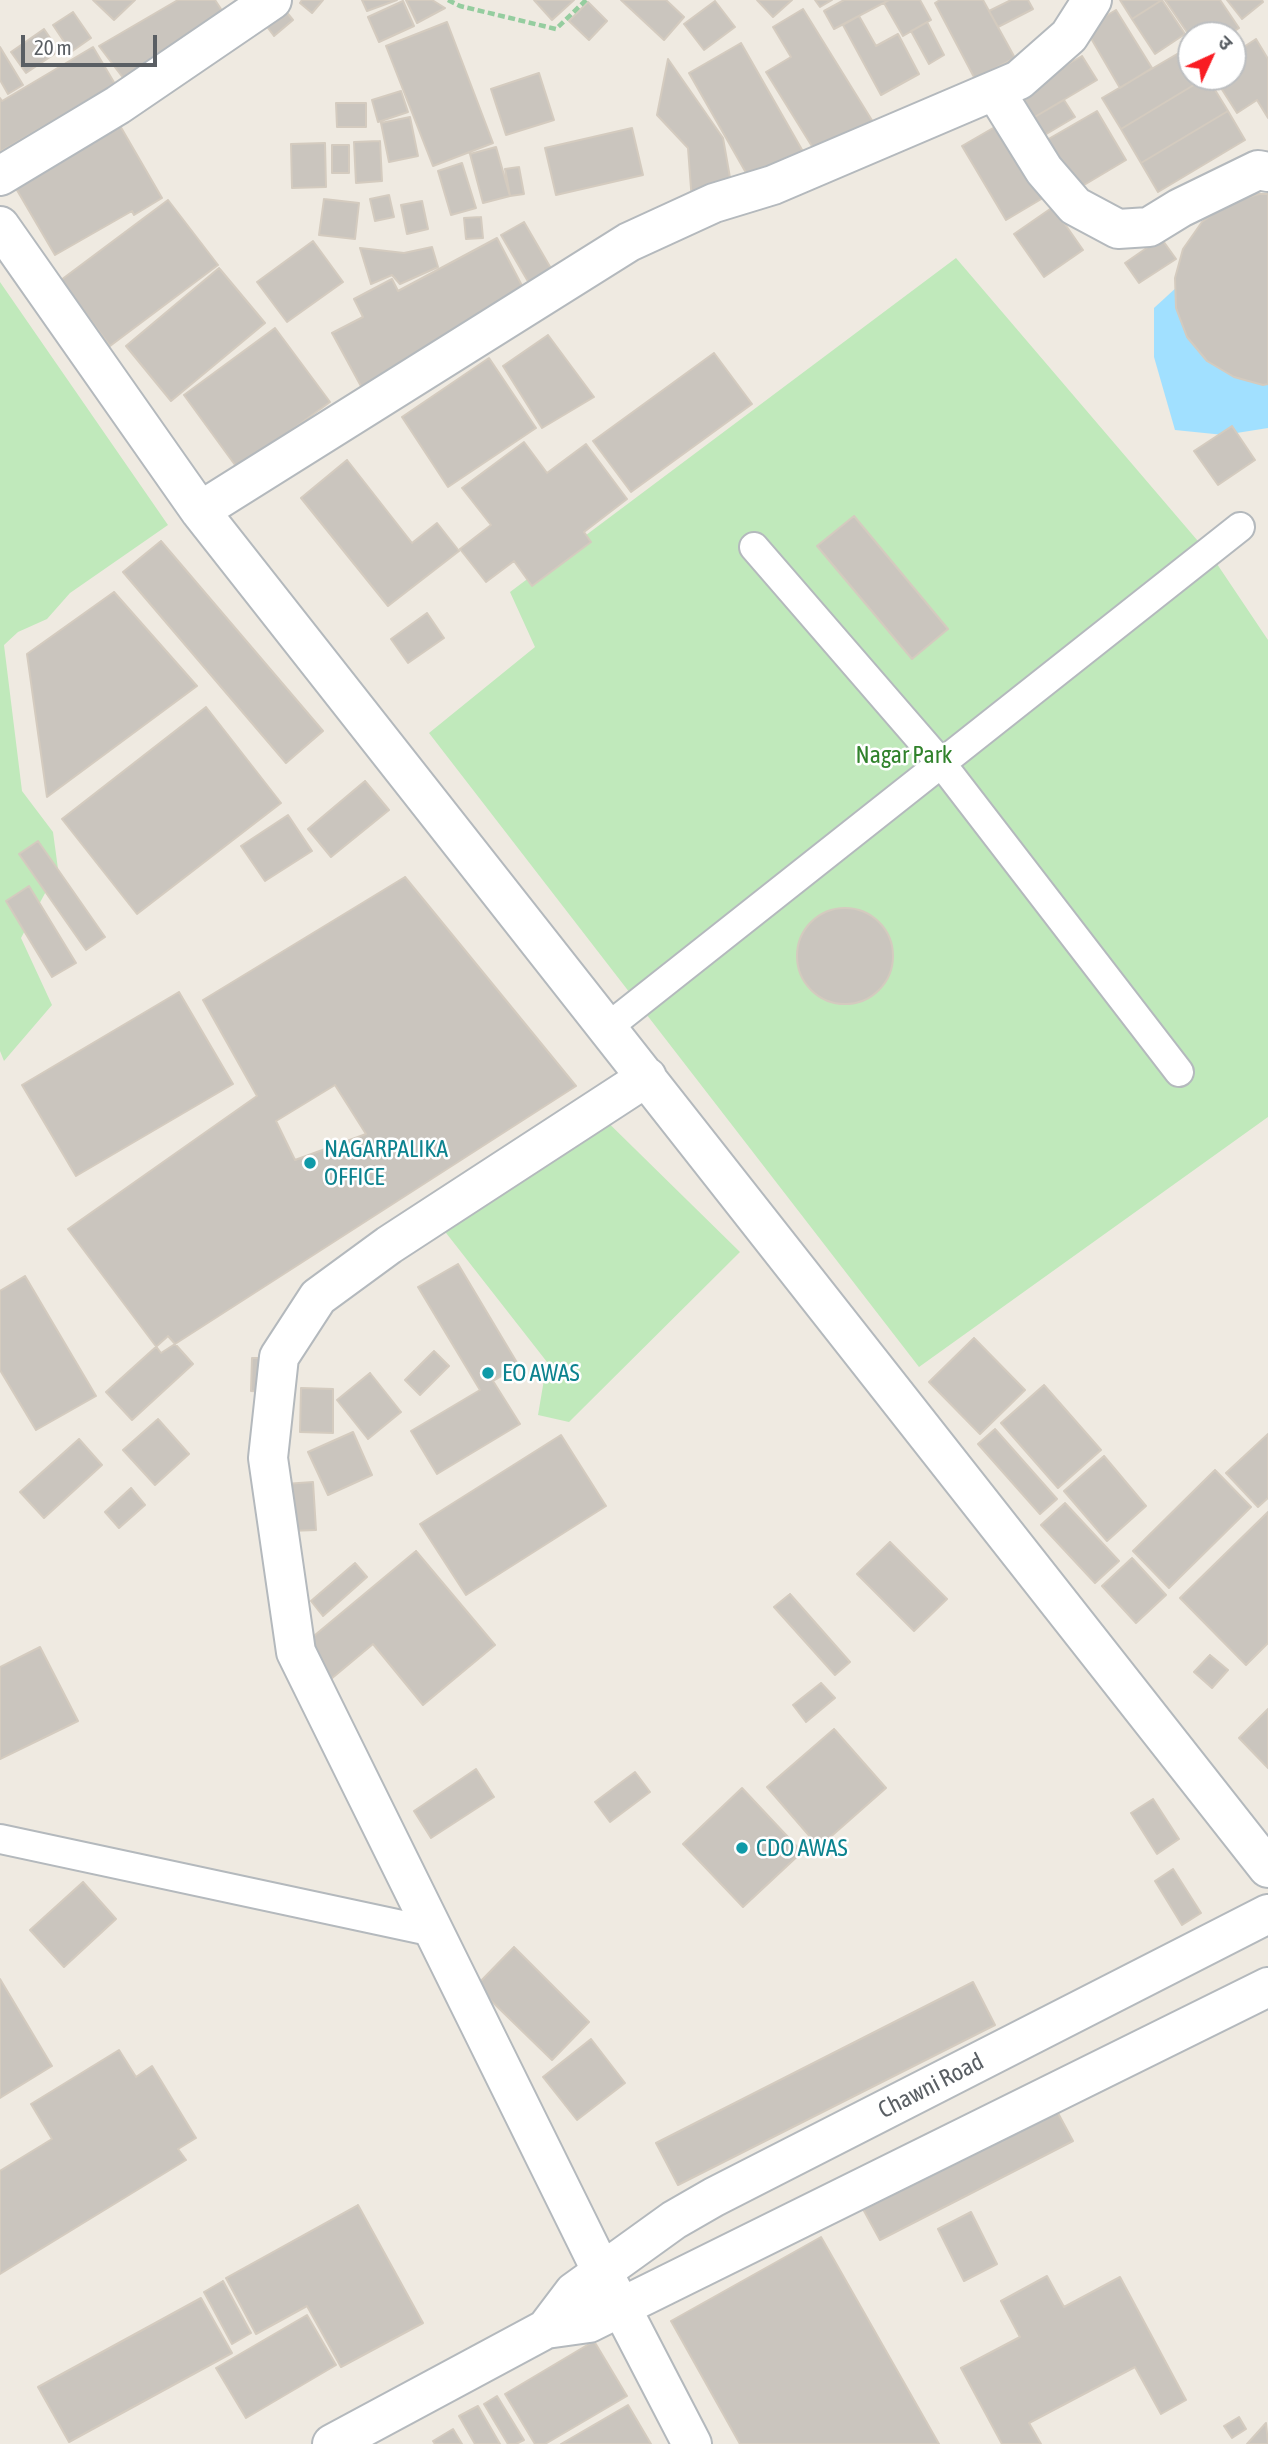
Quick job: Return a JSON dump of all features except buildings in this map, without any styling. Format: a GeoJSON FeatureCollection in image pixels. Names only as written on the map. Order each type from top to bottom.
{"type":"FeatureCollection","features":[{"type":"Feature","properties":{"kind":"street"},"geometry":{"type":"LineString","coordinates":[[0,176],[118,105],[272,0]]}},
{"type":"Feature","properties":{"kind":"street"},"geometry":{"type":"LineString","coordinates":[[200,511],[629,242],[714,203],[773,186],[1019,80],[1069,36],[1091,0]]}},
{"type":"Feature","properties":{"kind":"street"},"geometry":{"type":"LineString","coordinates":[[995,91],[1044,170],[1075,206],[1118,229],[1149,227],[1180,208],[1258,170],[1268,172]]}},
{"type":"Feature","properties":{"kind":"street"},"geometry":{"type":"LineString","coordinates":[[0,226],[200,511],[1268,1868]]}},
{"type":"Feature","properties":{"kind":"street"},"geometry":{"type":"LineString","coordinates":[[647,1077],[389,1245],[318,1297],[279,1357],[268,1458],[296,1652],[602,2272],[692,2444]]}},
{"type":"Feature","properties":{"kind":"street","name":"Chawni Road"},"geometry":{"type":"LineString","coordinates":[[546,2329],[574,2292],[674,2220],[714,2197],[1268,1914]]}},
{"type":"Feature","properties":{"kind":"street"},"geometry":{"type":"LineString","coordinates":[[332,2444],[546,2329],[589,2323],[1268,1987]]}},
{"type":"Feature","properties":{"kind":"lane"},"geometry":{"type":"LineString","coordinates":[[608,1027],[1240,527]]}},
{"type":"Feature","properties":{"kind":"lane"},"geometry":{"type":"LineString","coordinates":[[754,547],[941,763],[1179,1072]]}},
{"type":"Feature","properties":{"kind":"lane"},"geometry":{"type":"LineString","coordinates":[[0,1839],[434,1932]]}},
{"type":"Feature","properties":{"kind":"path"},"geometry":{"type":"LineString","coordinates":[[448,0],[460,6],[556,29],[586,0]]}},
{"type":"Feature","properties":{"kind":"green space","name":"Nagar Park"},"geometry":{"type":"Polygon","coordinates":[[[956,258],[1215,561],[1268,640],[1268,1117],[919,1367],[429,733],[535,647],[510,592],[956,258]]]}},
{"type":"Feature","properties":{"kind":"green space"},"geometry":{"type":"Polygon","coordinates":[[[0,282],[168,525],[70,593],[47,619],[18,632],[4,645],[22,791],[53,832],[58,869],[21,938],[52,1005],[4,1061],[0,1051],[0,282]]]}},
{"type":"Feature","properties":{"kind":"green space"},"geometry":{"type":"Polygon","coordinates":[[[582,1097],[740,1252],[569,1422],[538,1415],[547,1362],[425,1206],[582,1097]]]}},
{"type":"Feature","properties":{"kind":"water"},"geometry":{"type":"Polygon","coordinates":[[[1202,264],[1268,265],[1268,428],[1224,435],[1175,430],[1154,357],[1154,308],[1202,264]]]}},
{"type":"Feature","properties":{"kind":"place","name":"NAGARPALIKA OFFICE"},"geometry":{"type":"Point","coordinates":[310,1163]}},
{"type":"Feature","properties":{"kind":"place","name":"EO AWAS"},"geometry":{"type":"Point","coordinates":[488,1373]}},
{"type":"Feature","properties":{"kind":"place","name":"CDO AWAS"},"geometry":{"type":"Point","coordinates":[742,1848]}}]}
